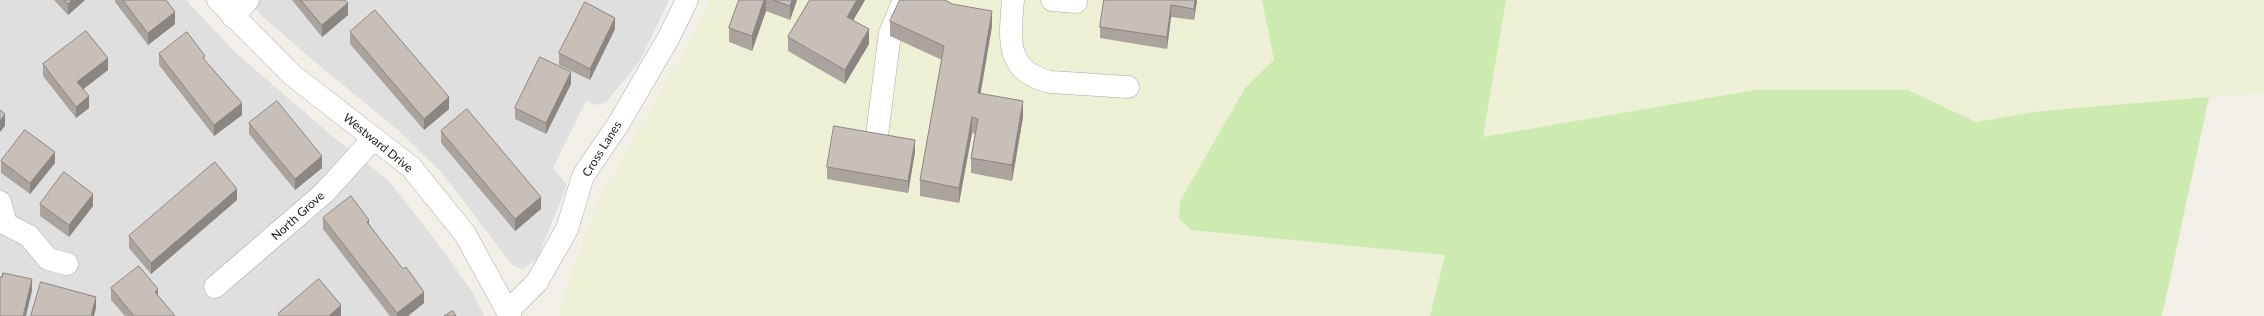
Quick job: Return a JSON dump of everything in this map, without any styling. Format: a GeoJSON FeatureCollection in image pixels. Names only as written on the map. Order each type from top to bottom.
{"type":"FeatureCollection","features":[{"type":"Feature","properties":{"kind":"street","name":"Westward Drive"},"geometry":{"type":"LineString","coordinates":[[218,0],[233,17],[292,75],[411,167],[464,234],[509,313]]}},
{"type":"Feature","properties":{"kind":"street"},"geometry":{"type":"LineString","coordinates":[[233,17],[248,0]]}},
{"type":"Feature","properties":{"kind":"street","name":"Cross Lanes"},"geometry":{"type":"LineString","coordinates":[[509,313],[537,282],[568,229],[583,176],[619,123],[665,44],[687,0]]}},
{"type":"Feature","properties":{"kind":"street"},"geometry":{"type":"LineString","coordinates":[[877,135],[890,34],[904,0]]}},
{"type":"Feature","properties":{"kind":"street"},"geometry":{"type":"LineString","coordinates":[[1013,0],[1010,38],[1012,52],[1020,66],[1027,73],[1039,80],[1051,82],[1128,87]]}},
{"type":"Feature","properties":{"kind":"street"},"geometry":{"type":"LineString","coordinates":[[1052,0],[1076,2]]}},
{"type":"Feature","properties":{"kind":"street","name":"North Grove"},"geometry":{"type":"LineString","coordinates":[[215,287],[324,193],[374,138]]}},
{"type":"Feature","properties":{"kind":"street"},"geometry":{"type":"LineString","coordinates":[[0,202],[3,228],[29,236],[48,258],[67,264]]}},
{"type":"Feature","properties":{"kind":"shaded area"},"geometry":{"type":"Polygon","coordinates":[[[0,0],[186,0],[235,52],[332,136],[389,181],[439,245],[473,293],[484,316],[0,316],[0,0]]]}},
{"type":"Feature","properties":{"kind":"shaded area"},"geometry":{"type":"Polygon","coordinates":[[[247,0],[669,0],[640,61],[606,102],[598,105],[586,101],[553,168],[567,185],[537,259],[523,269],[513,266],[442,173],[399,131],[315,62],[263,17],[247,0]]]}},
{"type":"Feature","properties":{"kind":"green space"},"geometry":{"type":"Polygon","coordinates":[[[709,0],[1262,0],[1274,60],[1245,88],[1181,201],[1179,219],[1191,230],[1445,255],[1430,316],[560,316],[560,306],[598,200],[707,9],[709,0]]]}},
{"type":"Feature","properties":{"kind":"green space"},"geometry":{"type":"Polygon","coordinates":[[[1262,0],[1506,0],[1483,137],[1755,90],[1908,90],[1976,122],[2041,111],[2209,97],[2162,316],[1430,316],[1445,255],[1191,230],[1179,219],[1180,201],[1245,88],[1274,60],[1262,0]]]}},
{"type":"Feature","properties":{"kind":"green space"},"geometry":{"type":"Polygon","coordinates":[[[1506,0],[2264,0],[2264,93],[2041,111],[1976,122],[1908,90],[1482,137],[1506,0]]]}},
{"type":"Feature","properties":{"kind":"building"},"geometry":{"type":"Polygon","coordinates":[[[65,0],[72,0],[68,4],[65,0]]]}},
{"type":"Feature","properties":{"kind":"building"},"geometry":{"type":"Polygon","coordinates":[[[123,0],[166,0],[175,12],[148,33],[123,0]]]}},
{"type":"Feature","properties":{"kind":"building"},"geometry":{"type":"Polygon","coordinates":[[[301,0],[345,0],[348,3],[322,25],[301,0]]]}},
{"type":"Feature","properties":{"kind":"building"},"geometry":{"type":"Polygon","coordinates":[[[739,0],[764,0],[752,36],[729,28],[739,0]]]}},
{"type":"Feature","properties":{"kind":"building"},"geometry":{"type":"Polygon","coordinates":[[[774,0],[792,0],[790,6],[774,0]]]}},
{"type":"Feature","properties":{"kind":"building"},"geometry":{"type":"Polygon","coordinates":[[[810,0],[857,0],[847,17],[869,29],[845,70],[788,37],[810,0]]]}},
{"type":"Feature","properties":{"kind":"building"},"geometry":{"type":"Polygon","coordinates":[[[900,0],[945,0],[952,4],[992,11],[978,93],[1023,101],[1012,165],[971,158],[978,119],[972,117],[959,188],[920,180],[944,46],[890,21],[900,0]]]}},
{"type":"Feature","properties":{"kind":"building"},"geometry":{"type":"Polygon","coordinates":[[[1104,0],[1195,0],[1194,9],[1171,5],[1167,37],[1100,27],[1104,0]]]}},
{"type":"Feature","properties":{"kind":"building"},"geometry":{"type":"Polygon","coordinates":[[[585,2],[615,18],[590,69],[559,53],[585,2]]]}},
{"type":"Feature","properties":{"kind":"building"},"geometry":{"type":"Polygon","coordinates":[[[375,10],[449,97],[424,119],[350,32],[375,10]]]}},
{"type":"Feature","properties":{"kind":"building"},"geometry":{"type":"Polygon","coordinates":[[[86,31],[108,58],[77,82],[89,96],[76,107],[43,64],[86,31]]]}},
{"type":"Feature","properties":{"kind":"building"},"geometry":{"type":"Polygon","coordinates":[[[187,32],[205,56],[203,58],[242,103],[214,125],[159,54],[187,32]]]}},
{"type":"Feature","properties":{"kind":"building"},"geometry":{"type":"Polygon","coordinates":[[[540,57],[571,72],[546,123],[515,108],[540,57]]]}},
{"type":"Feature","properties":{"kind":"building"},"geometry":{"type":"Polygon","coordinates":[[[277,101],[322,156],[295,179],[249,123],[277,101]]]}},
{"type":"Feature","properties":{"kind":"building"},"geometry":{"type":"Polygon","coordinates":[[[467,109],[541,197],[515,219],[441,131],[467,109]]]}},
{"type":"Feature","properties":{"kind":"building"},"geometry":{"type":"Polygon","coordinates":[[[0,110],[5,114],[0,121],[0,110]]]}},
{"type":"Feature","properties":{"kind":"building"},"geometry":{"type":"Polygon","coordinates":[[[834,126],[915,140],[908,181],[827,167],[834,126]]]}},
{"type":"Feature","properties":{"kind":"building"},"geometry":{"type":"Polygon","coordinates":[[[25,130],[55,152],[30,183],[1,161],[25,130]]]}},
{"type":"Feature","properties":{"kind":"building"},"geometry":{"type":"Polygon","coordinates":[[[215,162],[237,189],[151,263],[129,236],[215,162]]]}},
{"type":"Feature","properties":{"kind":"building"},"geometry":{"type":"Polygon","coordinates":[[[64,172],[93,194],[69,225],[40,204],[64,172]]]}},
{"type":"Feature","properties":{"kind":"building"},"geometry":{"type":"Polygon","coordinates":[[[351,196],[369,220],[367,222],[403,269],[406,267],[424,292],[397,313],[323,218],[351,196]]]}},
{"type":"Feature","properties":{"kind":"building"},"geometry":{"type":"Polygon","coordinates":[[[139,266],[158,289],[155,292],[175,316],[134,316],[111,288],[139,266]]]}},
{"type":"Feature","properties":{"kind":"building"},"geometry":{"type":"Polygon","coordinates":[[[3,273],[32,279],[23,316],[0,316],[0,277],[2,277],[3,273]]]}},
{"type":"Feature","properties":{"kind":"building"},"geometry":{"type":"Polygon","coordinates":[[[319,279],[341,305],[329,316],[280,316],[278,314],[319,279]]]}},
{"type":"Feature","properties":{"kind":"building"},"geometry":{"type":"Polygon","coordinates":[[[41,282],[96,297],[91,316],[31,316],[41,282]]]}},
{"type":"Feature","properties":{"kind":"building"},"geometry":{"type":"Polygon","coordinates":[[[453,311],[456,316],[444,316],[453,311]]]}}]}
